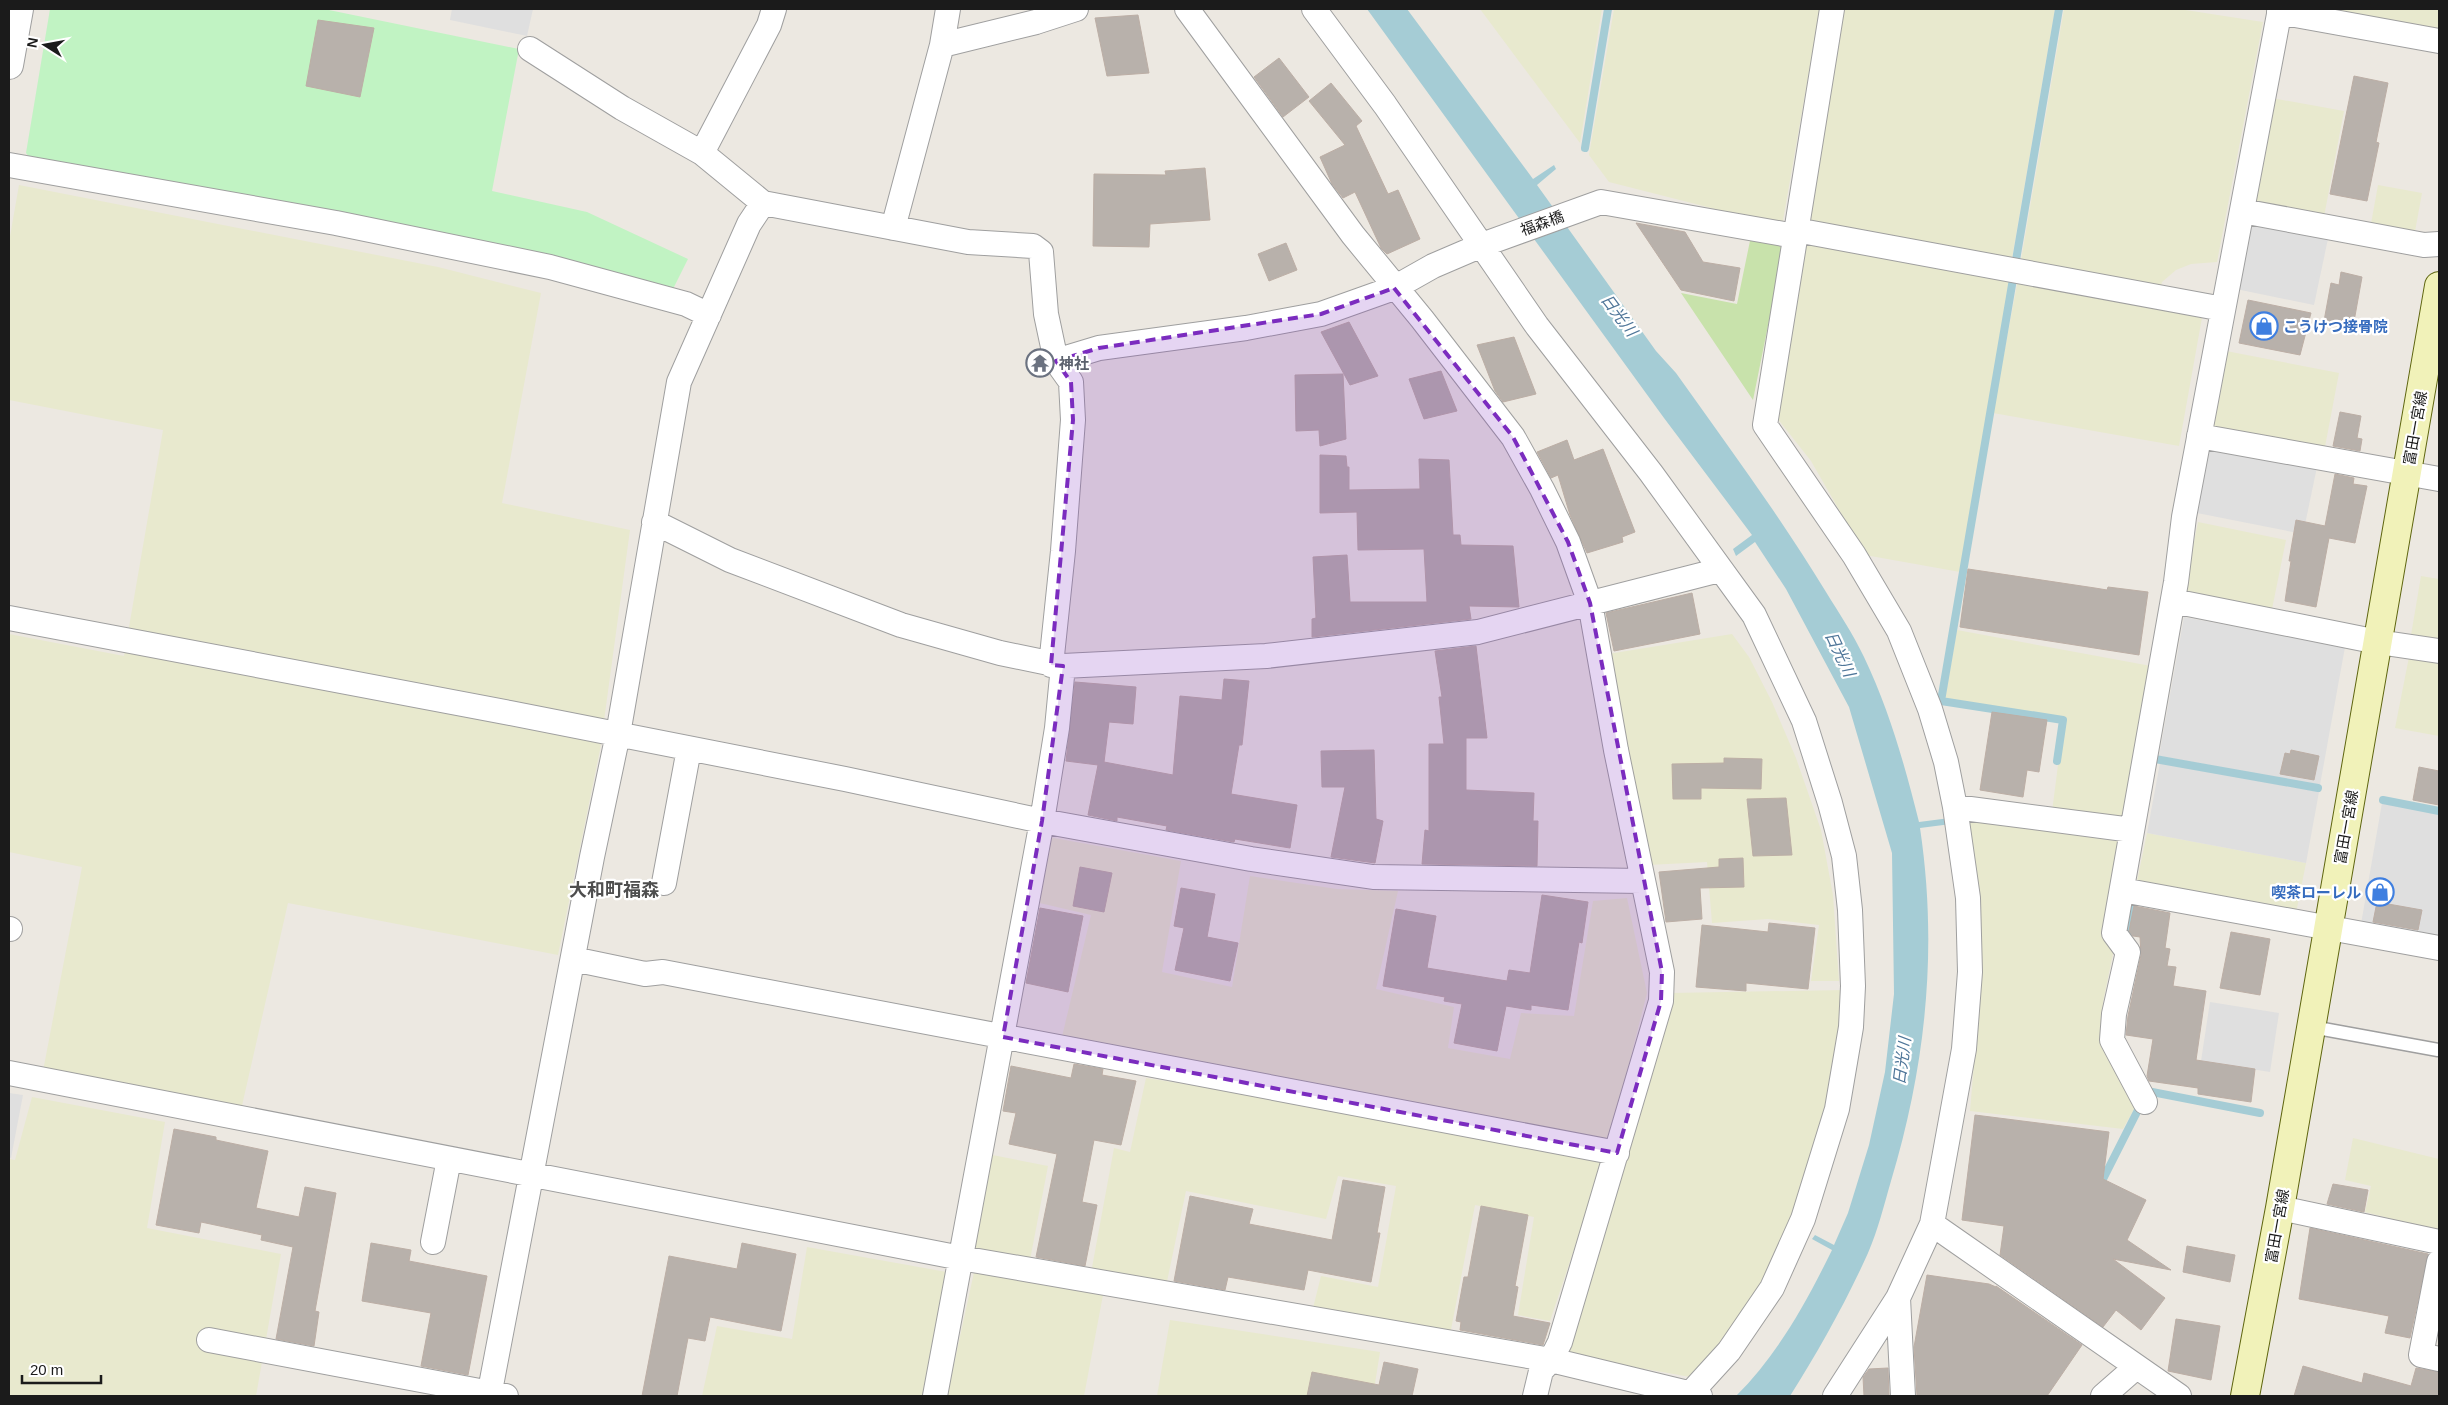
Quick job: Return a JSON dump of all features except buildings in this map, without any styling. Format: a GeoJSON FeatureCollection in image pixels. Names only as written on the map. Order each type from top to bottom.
{"type":"FeatureCollection","features":[{"type":"Feature","properties":{"kind":"main road","name":"富田一宮線"},"geometry":{"type":"LineString","coordinates":[[2245,1396],[2312,1027],[2439,286]]}},
{"type":"Feature","properties":{"kind":"street"},"geometry":{"type":"LineString","coordinates":[[9,65],[20,9]]}},
{"type":"Feature","properties":{"kind":"street"},"geometry":{"type":"LineString","coordinates":[[702,153],[769,25],[774,9]]}},
{"type":"Feature","properties":{"kind":"street"},"geometry":{"type":"LineString","coordinates":[[893,228],[942,45],[948,9]]}},
{"type":"Feature","properties":{"kind":"street"},"geometry":{"type":"LineString","coordinates":[[942,45],[1036,22],[1076,9]]}},
{"type":"Feature","properties":{"kind":"street"},"geometry":{"type":"LineString","coordinates":[[1187,9],[1353,235],[1394,288],[1422,319],[1513,437],[1542,489],[1568,542],[1590,603],[1642,881],[1662,972],[1661,1000],[1560,1342],[1551,1360],[1541,1371],[1535,1396]]}},
{"type":"Feature","properties":{"kind":"street"},"geometry":{"type":"LineString","coordinates":[[9,1073],[961,1258],[1551,1360],[1694,1395],[1757,1312],[1772,1288],[1800,1228],[1816,1183],[1837,1109],[1846,1068],[1852,1011],[1850,910],[1844,856],[1830,803],[1804,721],[1754,615],[1651,473],[1537,326],[1482,245],[1314,9]]}},
{"type":"Feature","properties":{"kind":"street"},"geometry":{"type":"LineString","coordinates":[[1832,9],[1765,425],[1854,555],[1899,631],[1930,709],[1946,762],[1955,808],[1968,898],[1970,972],[1964,1049],[1932,1224],[1898,1298],[1835,1396]]}},
{"type":"Feature","properties":{"kind":"street"},"geometry":{"type":"LineString","coordinates":[[2145,1102],[2112,1040],[2114,1014],[2128,952],[2114,933],[2173,601],[2184,517],[2279,10],[2439,41]]}},
{"type":"Feature","properties":{"kind":"street"},"geometry":{"type":"LineString","coordinates":[[530,49],[622,108],[702,153],[763,203],[968,242],[1033,246],[1041,252],[1046,314],[1056,361],[1071,382],[1072,420],[1057,665],[1057,728],[1003,1036],[935,1396]]}},
{"type":"Feature","properties":{"kind":"street"},"geometry":{"type":"LineString","coordinates":[[9,165],[336,223],[550,268],[686,304],[709,315]]}},
{"type":"Feature","properties":{"kind":"street","name":"福森橋"},"geometry":{"type":"LineString","coordinates":[[1056,361],[1099,348],[1246,328],[1321,314],[1394,288],[1433,266],[1482,245],[1601,202],[1795,233]]}},
{"type":"Feature","properties":{"kind":"street"},"geometry":{"type":"LineString","coordinates":[[209,1340],[495,1395],[532,1175],[618,734],[679,382],[749,224],[763,203]]}},
{"type":"Feature","properties":{"kind":"street"},"geometry":{"type":"LineString","coordinates":[[2242,211],[2424,245],[2439,244]]}},
{"type":"Feature","properties":{"kind":"street"},"geometry":{"type":"LineString","coordinates":[[1795,233],[2223,308]]}},
{"type":"Feature","properties":{"kind":"street"},"geometry":{"type":"LineString","coordinates":[[2199,436],[2439,480]]}},
{"type":"Feature","properties":{"kind":"street"},"geometry":{"type":"LineString","coordinates":[[654,522],[730,560],[901,625],[1000,653],[1057,665],[1266,656],[1478,632],[1720,570]]}},
{"type":"Feature","properties":{"kind":"street"},"geometry":{"type":"LineString","coordinates":[[2173,601],[2378,642],[2439,651]]}},
{"type":"Feature","properties":{"kind":"street"},"geometry":{"type":"LineString","coordinates":[[9,618],[618,734],[1042,820],[1252,859],[1373,877],[1642,881]]}},
{"type":"Feature","properties":{"kind":"street"},"geometry":{"type":"LineString","coordinates":[[664,883],[689,748]]}},
{"type":"Feature","properties":{"kind":"street"},"geometry":{"type":"LineString","coordinates":[[1955,808],[2132,830]]}},
{"type":"Feature","properties":{"kind":"street"},"geometry":{"type":"LineString","coordinates":[[2122,890],[2439,948]]}},
{"type":"Feature","properties":{"kind":"street"},"geometry":{"type":"LineString","coordinates":[[573,959],[645,974],[663,972],[1617,1153]]}},
{"type":"Feature","properties":{"kind":"street"},"geometry":{"type":"LineString","coordinates":[[434,1242],[449,1159]]}},
{"type":"Feature","properties":{"kind":"street"},"geometry":{"type":"LineString","coordinates":[[2280,1208],[2439,1242]]}},
{"type":"Feature","properties":{"kind":"street"},"geometry":{"type":"LineString","coordinates":[[1932,1224],[2135,1368],[2179,1396]]}},
{"type":"Feature","properties":{"kind":"street"},"geometry":{"type":"LineString","coordinates":[[2439,1262],[2421,1355],[2439,1359]]}},
{"type":"Feature","properties":{"kind":"street"},"geometry":{"type":"LineString","coordinates":[[1898,1298],[1903,1396]]}},
{"type":"Feature","properties":{"kind":"street"},"geometry":{"type":"LineString","coordinates":[[2103,1396],[2135,1368]]}},
{"type":"Feature","properties":{"kind":"lane"},"geometry":{"type":"LineString","coordinates":[[2312,1027],[2438,1050]]}},
{"type":"Feature","properties":{"kind":"highlighted area"},"geometry":{"type":"Polygon","coordinates":[[[1394,288],[1513,437],[1568,542],[1590,603],[1662,972],[1661,1001],[1617,1153],[1003,1037],[1042,821],[1063,666],[1051,665],[1073,420],[1071,382],[1056,361],[1099,348],[1321,314],[1394,288]]]}},
{"type":"Feature","properties":{"kind":"green space"},"geometry":{"type":"Polygon","coordinates":[[[50,9],[324,9],[519,49],[492,191],[587,212],[688,259],[667,301],[38,168],[26,153],[50,9]]]}},
{"type":"Feature","properties":{"kind":"green space"},"geometry":{"type":"Polygon","coordinates":[[[1480,9],[1602,9],[1580,143],[1480,9]]]}},
{"type":"Feature","properties":{"kind":"green space"},"geometry":{"type":"Polygon","coordinates":[[[1614,9],[1820,9],[1782,226],[1609,182],[1589,155],[1614,9]]]}},
{"type":"Feature","properties":{"kind":"green space"},"geometry":{"type":"Polygon","coordinates":[[[1843,9],[2055,9],[2011,264],[1806,226],[1843,9]]]}},
{"type":"Feature","properties":{"kind":"green space"},"geometry":{"type":"Polygon","coordinates":[[[2064,9],[2179,9],[2263,22],[2217,262],[2191,264],[2176,270],[2162,282],[2159,292],[2020,266],[2064,9]]]}},
{"type":"Feature","properties":{"kind":"green space"},"geometry":{"type":"Polygon","coordinates":[[[2287,9],[2439,9],[2439,36],[2287,9]]]}},
{"type":"Feature","properties":{"kind":"green space"},"geometry":{"type":"Polygon","coordinates":[[[2266,97],[2344,111],[2323,222],[2246,207],[2266,97]]]}},
{"type":"Feature","properties":{"kind":"green space"},"geometry":{"type":"Polygon","coordinates":[[[19,185],[438,267],[541,293],[502,503],[630,530],[600,750],[558,955],[288,903],[241,1110],[43,1071],[82,867],[9,852],[9,634],[124,656],[163,430],[9,400],[9,242],[19,185]]]}},
{"type":"Feature","properties":{"kind":"green space"},"geometry":{"type":"Polygon","coordinates":[[[2378,185],[2422,193],[2414,237],[2370,229],[2378,185]]]}},
{"type":"Feature","properties":{"kind":"green space"},"geometry":{"type":"Polygon","coordinates":[[[1751,236],[1777,241],[1783,251],[1753,400],[1681,293],[1737,304],[1751,236]]]}},
{"type":"Feature","properties":{"kind":"green space"},"geometry":{"type":"Polygon","coordinates":[[[1804,241],[2010,278],[1960,572],[1865,555],[1811,461],[1777,418],[1804,241]]]}},
{"type":"Feature","properties":{"kind":"green space"},"geometry":{"type":"Polygon","coordinates":[[[2018,279],[2203,312],[2179,446],[1993,413],[2018,279]]]}},
{"type":"Feature","properties":{"kind":"green space"},"geometry":{"type":"Polygon","coordinates":[[[2226,351],[2339,373],[2324,452],[2211,430],[2226,351]]]}},
{"type":"Feature","properties":{"kind":"green space"},"geometry":{"type":"Polygon","coordinates":[[[2198,522],[2286,540],[2271,614],[2183,596],[2198,522]]]}},
{"type":"Feature","properties":{"kind":"green space"},"geometry":{"type":"Polygon","coordinates":[[[2421,576],[2439,579],[2439,639],[2411,635],[2421,576]]]}},
{"type":"Feature","properties":{"kind":"green space"},"geometry":{"type":"Polygon","coordinates":[[[1957,630],[2151,666],[2122,820],[2052,812],[2064,718],[1945,699],[1957,630]]]}},
{"type":"Feature","properties":{"kind":"green space"},"geometry":{"type":"Polygon","coordinates":[[[1732,634],[1749,657],[1772,702],[1796,758],[1821,830],[1833,895],[1839,981],[1811,981],[1819,925],[1768,919],[1712,923],[1707,862],[1648,865],[1608,654],[1732,634]]]}},
{"type":"Feature","properties":{"kind":"green space"},"geometry":{"type":"Polygon","coordinates":[[[2410,652],[2439,657],[2439,736],[2395,728],[2410,652]]]}},
{"type":"Feature","properties":{"kind":"green space"},"geometry":{"type":"Polygon","coordinates":[[[1987,822],[2122,842],[2114,949],[2103,1002],[2100,1043],[2135,1107],[2123,1129],[1970,1111],[1979,1004],[1969,823],[1987,822]]]}},
{"type":"Feature","properties":{"kind":"green space"},"geometry":{"type":"Polygon","coordinates":[[[2147,833],[2306,863],[2296,913],[2136,886],[2147,833]]]}},
{"type":"Feature","properties":{"kind":"green space"},"geometry":{"type":"Polygon","coordinates":[[[1043,836],[1181,861],[1162,972],[1232,987],[1250,876],[1337,889],[1398,891],[1376,989],[1454,1007],[1448,1048],[1510,1059],[1521,1013],[1574,1016],[1593,901],[1627,898],[1647,993],[1607,1151],[1060,1045],[1091,915],[1031,901],[1043,836]]]}},
{"type":"Feature","properties":{"kind":"green space"},"geometry":{"type":"Polygon","coordinates":[[[1845,990],[1840,1051],[1824,1130],[1776,1263],[1696,1378],[1561,1354],[1670,993],[1845,990]]]}},
{"type":"Feature","properties":{"kind":"green space"},"geometry":{"type":"Polygon","coordinates":[[[1146,1078],[1262,1096],[1603,1163],[1550,1321],[1518,1315],[1534,1217],[1475,1205],[1449,1340],[1311,1316],[1321,1276],[1378,1287],[1396,1186],[1338,1176],[1326,1219],[1186,1191],[1165,1291],[1106,1279],[1084,1396],[947,1396],[978,1254],[961,1250],[982,1153],[1048,1166],[1030,1260],[1091,1273],[1114,1148],[1130,1152],[1146,1078]]]}},
{"type":"Feature","properties":{"kind":"green space"},"geometry":{"type":"Polygon","coordinates":[[[32,1097],[165,1122],[147,1228],[281,1254],[256,1396],[9,1396],[9,1159],[15,1160],[32,1097]]]}},
{"type":"Feature","properties":{"kind":"green space"},"geometry":{"type":"Polygon","coordinates":[[[2353,1138],[2439,1159],[2439,1231],[2365,1212],[2371,1186],[2345,1180],[2353,1138]]]}},
{"type":"Feature","properties":{"kind":"green space"},"geometry":{"type":"Polygon","coordinates":[[[807,1247],[969,1276],[944,1396],[702,1396],[717,1326],[792,1339],[807,1247]]]}},
{"type":"Feature","properties":{"kind":"green space"},"geometry":{"type":"Polygon","coordinates":[[[1170,1320],[1380,1352],[1373,1396],[1157,1396],[1170,1320]]]}},
{"type":"Feature","properties":{"kind":"shaded area"},"geometry":{"type":"Polygon","coordinates":[[[452,9],[533,9],[527,36],[450,20],[452,9]]]}},
{"type":"Feature","properties":{"kind":"shaded area","name":"こうけつ接骨院"},"geometry":{"type":"Polygon","coordinates":[[[2251,218],[2329,234],[2314,305],[2236,289],[2251,218]]]}},
{"type":"Feature","properties":{"kind":"shaded area"},"geometry":{"type":"Polygon","coordinates":[[[2206,445],[2317,467],[2303,534],[2192,512],[2206,445]]]}},
{"type":"Feature","properties":{"kind":"shaded area"},"geometry":{"type":"Polygon","coordinates":[[[2184,617],[2345,647],[2320,785],[2159,756],[2184,617]]]}},
{"type":"Feature","properties":{"kind":"shaded area"},"geometry":{"type":"Polygon","coordinates":[[[2160,763],[2319,792],[2306,863],[2147,833],[2160,763]]]}},
{"type":"Feature","properties":{"kind":"shaded area","name":"喫茶ローレル"},"geometry":{"type":"Polygon","coordinates":[[[2382,803],[2439,814],[2439,938],[2361,924],[2382,803]]]}},
{"type":"Feature","properties":{"kind":"shaded area"},"geometry":{"type":"Polygon","coordinates":[[[2210,1002],[2279,1013],[2270,1072],[2201,1061],[2210,1002]]]}},
{"type":"Feature","properties":{"kind":"shaded area"},"geometry":{"type":"Polygon","coordinates":[[[9,1093],[23,1095],[11,1158],[9,1157],[9,1093]]]}},
{"type":"Feature","properties":{"kind":"water","name":"日光川"},"geometry":{"type":"Polygon","coordinates":[[[1367,9],[1407,9],[1533,179],[1554,165],[1556,169],[1537,185],[1656,351],[1676,373],[1753,481],[1855,640],[1873,677],[1889,717],[1919,822],[1950,818],[1951,824],[1920,828],[1928,917],[1928,962],[1925,1006],[1913,1094],[1891,1181],[1875,1235],[1860,1271],[1832,1326],[1790,1396],[1736,1396],[1765,1363],[1790,1327],[1832,1250],[1812,1239],[1815,1235],[1834,1245],[1848,1213],[1869,1145],[1885,1072],[1894,994],[1892,853],[1849,707],[1786,589],[1755,542],[1736,556],[1733,549],[1752,535],[1664,418],[1367,9]]]}},
{"type":"Feature","properties":{"kind":"waterway"},"geometry":{"type":"LineString","coordinates":[[1585,148],[1608,9]]}},
{"type":"Feature","properties":{"kind":"waterway"},"geometry":{"type":"LineString","coordinates":[[2015,266],[2059,9]]}},
{"type":"Feature","properties":{"kind":"waterway"},"geometry":{"type":"LineString","coordinates":[[2013,279],[1941,701],[2063,720],[2057,761]]}},
{"type":"Feature","properties":{"kind":"waterway"},"geometry":{"type":"LineString","coordinates":[[2155,759],[2318,788]]}},
{"type":"Feature","properties":{"kind":"waterway"},"geometry":{"type":"LineString","coordinates":[[2383,800],[2439,811]]}},
{"type":"Feature","properties":{"kind":"waterway"},"geometry":{"type":"LineString","coordinates":[[2127,938],[2133,904]]}},
{"type":"Feature","properties":{"kind":"waterway"},"geometry":{"type":"LineString","coordinates":[[2147,1091],[2260,1113]]}},
{"type":"Feature","properties":{"kind":"waterway"},"geometry":{"type":"LineString","coordinates":[[2099,1187],[2139,1108],[2137,1104]]}},
{"type":"Feature","properties":{"kind":"place","name":"こうけつ接骨院"},"geometry":{"type":"Point","coordinates":[2264,326]}},
{"type":"Feature","properties":{"kind":"place","name":"神社"},"geometry":{"type":"Point","coordinates":[1040,363]}},
{"type":"Feature","properties":{"kind":"place","name":"喫茶ローレル"},"geometry":{"type":"Point","coordinates":[2380,892]}},
{"type":"Feature","properties":{"kind":"district","name":"大和町福森"},"geometry":{"type":"Point","coordinates":[614,890]}}]}
